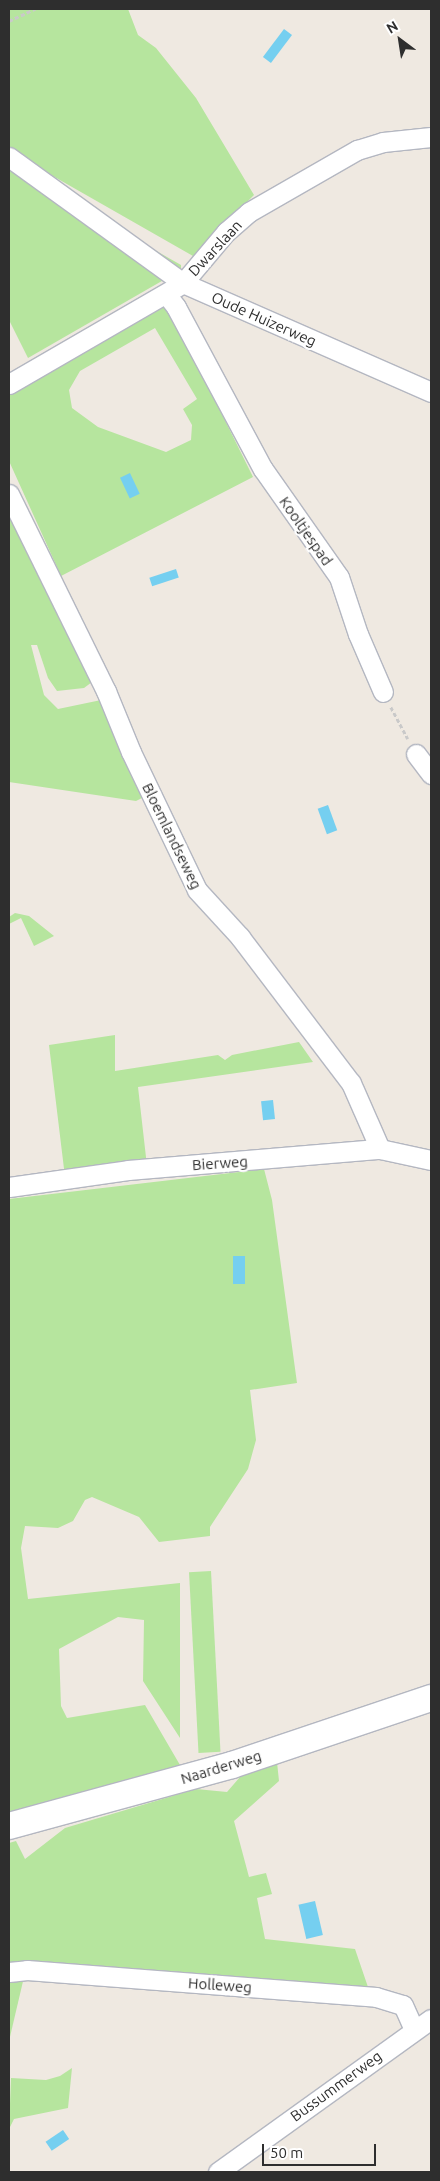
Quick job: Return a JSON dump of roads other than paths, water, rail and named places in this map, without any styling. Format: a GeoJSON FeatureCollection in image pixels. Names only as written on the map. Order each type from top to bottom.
{"type":"FeatureCollection","features":[{"type":"Feature","properties":{"kind":"main road","name":"Naarderweg"},"geometry":{"type":"LineString","coordinates":[[9,1826],[232,1765],[431,1698]]}},
{"type":"Feature","properties":{"kind":"street","name":"Dwarslaan"},"geometry":{"type":"LineString","coordinates":[[9,384],[183,283],[226,232],[249,212],[357,150],[383,142],[431,137]]}},
{"type":"Feature","properties":{"kind":"street","name":"Oude Huizerweg"},"geometry":{"type":"LineString","coordinates":[[9,157],[183,283],[431,392]]}},
{"type":"Feature","properties":{"kind":"street","name":"Kooltjespad"},"geometry":{"type":"LineString","coordinates":[[166,294],[176,307],[263,469],[339,577],[358,634],[383,692]]}},
{"type":"Feature","properties":{"kind":"street","name":"Bloemlandseweg"},"geometry":{"type":"LineString","coordinates":[[9,494],[106,691],[131,752],[197,890],[240,937],[351,1083],[380,1149]]}},
{"type":"Feature","properties":{"kind":"street"},"geometry":{"type":"LineString","coordinates":[[416,754],[431,774]]}},
{"type":"Feature","properties":{"kind":"street","name":"Bierweg"},"geometry":{"type":"LineString","coordinates":[[9,1187],[128,1170],[380,1149],[431,1160]]}},
{"type":"Feature","properties":{"kind":"street","name":"Holleweg"},"geometry":{"type":"LineString","coordinates":[[9,1972],[27,1970],[376,1997],[403,2005],[414,2030]]}},
{"type":"Feature","properties":{"kind":"street","name":"Bussummerweg"},"geometry":{"type":"LineString","coordinates":[[218,2172],[431,2019]]}},
{"type":"Feature","properties":{"kind":"water"},"geometry":{"type":"Polygon","coordinates":[[[284,29],[292,35],[271,63],[263,57],[284,29]]]}},
{"type":"Feature","properties":{"kind":"water"},"geometry":{"type":"Polygon","coordinates":[[[130,473],[140,494],[130,498],[120,478],[130,473]]]}},
{"type":"Feature","properties":{"kind":"water"},"geometry":{"type":"Polygon","coordinates":[[[176,569],[179,578],[152,586],[149,578],[176,569]]]}},
{"type":"Feature","properties":{"kind":"water"},"geometry":{"type":"Polygon","coordinates":[[[328,805],[337,830],[327,834],[318,809],[328,805]]]}},
{"type":"Feature","properties":{"kind":"water"},"geometry":{"type":"Polygon","coordinates":[[[273,1100],[275,1119],[263,1120],[261,1101],[273,1100]]]}},
{"type":"Feature","properties":{"kind":"water"},"geometry":{"type":"Polygon","coordinates":[[[233,1256],[245,1256],[245,1284],[233,1284],[233,1256]]]}},
{"type":"Feature","properties":{"kind":"water"},"geometry":{"type":"Polygon","coordinates":[[[315,1901],[323,1935],[306,1939],[298,1905],[315,1901]]]}},
{"type":"Feature","properties":{"kind":"water"},"geometry":{"type":"Polygon","coordinates":[[[63,2130],[69,2139],[52,2151],[46,2142],[63,2130]]]}}]}
